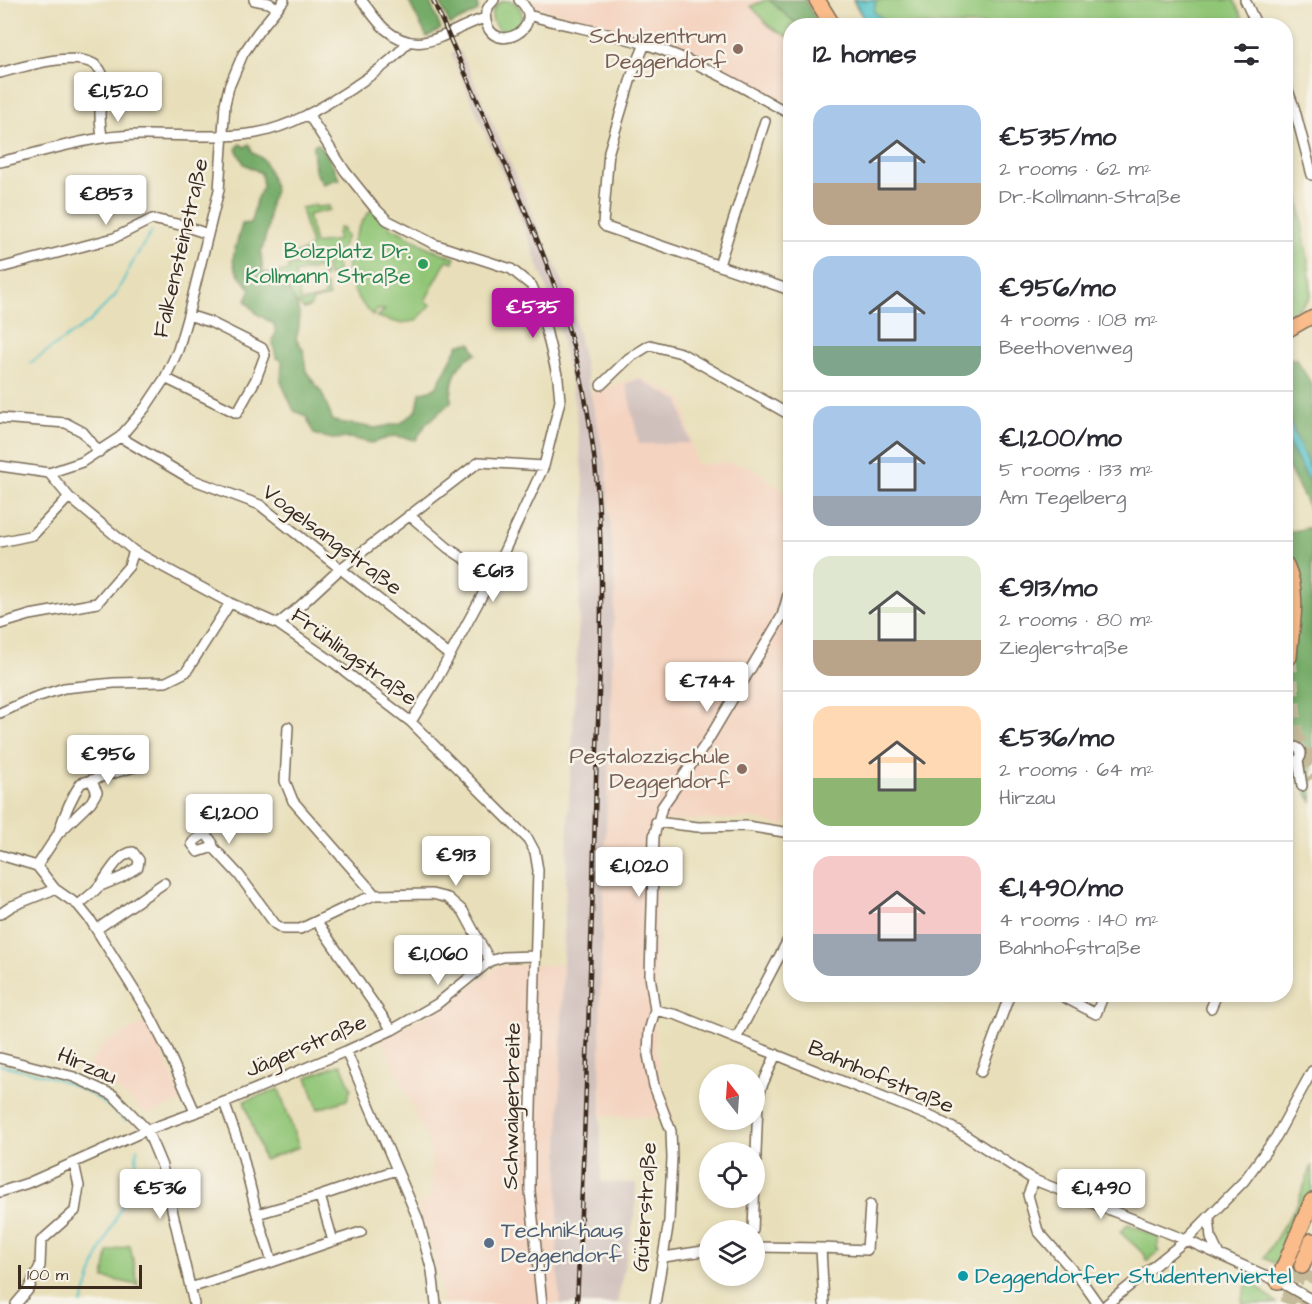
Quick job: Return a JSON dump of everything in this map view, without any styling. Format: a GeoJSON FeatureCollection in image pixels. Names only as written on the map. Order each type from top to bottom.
{"type":"FeatureCollection","features":[{"type":"Feature","properties":{"kind":"highway"},"geometry":{"type":"LineString","coordinates":[[817,0],[828,18]]}},
{"type":"Feature","properties":{"kind":"highway"},"geometry":{"type":"LineString","coordinates":[[1293,586],[1295,601],[1293,620]]}},
{"type":"Feature","properties":{"kind":"highway"},"geometry":{"type":"LineString","coordinates":[[1278,1281],[1312,1201]]}},
{"type":"Feature","properties":{"kind":"highway"},"geometry":{"type":"LineString","coordinates":[[1302,1266],[1312,1240]]}},
{"type":"Feature","properties":{"kind":"main road"},"geometry":{"type":"LineString","coordinates":[[1293,329],[1308,322]]}},
{"type":"Feature","properties":{"kind":"street"},"geometry":{"type":"LineString","coordinates":[[254,0],[269,3],[278,8]]}},
{"type":"Feature","properties":{"kind":"street","name":"Falkensteinstraße"},"geometry":{"type":"LineString","coordinates":[[0,466],[49,473],[82,462],[120,437],[145,408],[165,378],[178,350],[219,190],[225,104],[229,87],[243,54],[284,0]]}},
{"type":"Feature","properties":{"kind":"street"},"geometry":{"type":"LineString","coordinates":[[361,0],[385,29],[407,43],[423,43],[485,18]]}},
{"type":"Feature","properties":{"kind":"street"},"geometry":{"type":"LineString","coordinates":[[494,0],[488,6],[485,18],[487,25],[495,35],[508,38],[520,33],[527,22],[526,8],[519,0]]}},
{"type":"Feature","properties":{"kind":"street"},"geometry":{"type":"LineString","coordinates":[[1245,0],[1253,18]]}},
{"type":"Feature","properties":{"kind":"street"},"geometry":{"type":"LineString","coordinates":[[528,15],[600,31],[668,52],[726,79],[783,110]]}},
{"type":"Feature","properties":{"kind":"street"},"geometry":{"type":"LineString","coordinates":[[0,162],[102,138],[258,133],[308,114],[341,95],[399,53],[407,43]]}},
{"type":"Feature","properties":{"kind":"street"},"geometry":{"type":"LineString","coordinates":[[645,44],[632,75],[609,151],[603,224],[606,227],[783,288]]}},
{"type":"Feature","properties":{"kind":"street"},"geometry":{"type":"LineString","coordinates":[[0,73],[34,64],[69,59],[84,59],[95,64],[100,69],[104,81],[100,114],[102,138]]}},
{"type":"Feature","properties":{"kind":"street"},"geometry":{"type":"LineString","coordinates":[[1293,104],[1312,172]]}},
{"type":"Feature","properties":{"kind":"street"},"geometry":{"type":"LineString","coordinates":[[308,114],[345,171],[387,220],[434,244],[511,269],[532,286],[540,305],[558,379],[560,401],[544,466],[492,577],[411,722]]}},
{"type":"Feature","properties":{"kind":"street"},"geometry":{"type":"LineString","coordinates":[[719,265],[765,121]]}},
{"type":"Feature","properties":{"kind":"street"},"geometry":{"type":"LineString","coordinates":[[0,268],[114,238],[152,219],[208,234]]}},
{"type":"Feature","properties":{"kind":"street"},"geometry":{"type":"LineString","coordinates":[[165,378],[237,413],[256,379],[265,354],[262,348],[210,322],[188,315]]}},
{"type":"Feature","properties":{"kind":"street"},"geometry":{"type":"LineString","coordinates":[[601,384],[629,358],[650,345],[681,352],[783,411]]}},
{"type":"Feature","properties":{"kind":"street"},"geometry":{"type":"LineString","coordinates":[[0,417],[66,423],[83,432],[99,452]]}},
{"type":"Feature","properties":{"kind":"street","name":"Vogelsangstraße"},"geometry":{"type":"LineString","coordinates":[[120,437],[191,479],[260,505],[449,655]]}},
{"type":"Feature","properties":{"kind":"street"},"geometry":{"type":"LineString","coordinates":[[278,624],[340,568],[479,462],[544,466]]}},
{"type":"Feature","properties":{"kind":"street","name":"Frühlingstraße"},"geometry":{"type":"LineString","coordinates":[[49,473],[69,497],[134,551],[230,603],[278,624],[329,659],[411,722],[528,839]]}},
{"type":"Feature","properties":{"kind":"street"},"geometry":{"type":"LineString","coordinates":[[0,542],[33,536],[69,497]]}},
{"type":"Feature","properties":{"kind":"street"},"geometry":{"type":"LineString","coordinates":[[409,515],[448,548],[492,577]]}},
{"type":"Feature","properties":{"kind":"street"},"geometry":{"type":"LineString","coordinates":[[0,624],[30,615],[97,603],[129,566],[134,551]]}},
{"type":"Feature","properties":{"kind":"street"},"geometry":{"type":"LineString","coordinates":[[0,713],[33,698],[64,688],[114,683],[166,682],[186,672],[230,603]]}},
{"type":"Feature","properties":{"kind":"street"},"geometry":{"type":"LineString","coordinates":[[656,1010],[650,976],[656,822],[662,807],[706,741],[783,612]]}},
{"type":"Feature","properties":{"kind":"street"},"geometry":{"type":"LineString","coordinates":[[288,727],[285,781],[293,801],[375,895]]}},
{"type":"Feature","properties":{"kind":"street"},"geometry":{"type":"LineString","coordinates":[[1293,746],[1299,749],[1301,755],[1298,760],[1302,786]]}},
{"type":"Feature","properties":{"kind":"street"},"geometry":{"type":"LineString","coordinates":[[58,834],[65,812],[81,783],[141,765]]}},
{"type":"Feature","properties":{"kind":"street"},"geometry":{"type":"LineString","coordinates":[[37,866],[58,834],[91,802],[96,792],[91,780]]}},
{"type":"Feature","properties":{"kind":"street"},"geometry":{"type":"LineString","coordinates":[[656,822],[698,827],[747,826],[783,832]]}},
{"type":"Feature","properties":{"kind":"street","name":"Schwaigerbreite"},"geometry":{"type":"LineString","coordinates":[[528,839],[535,852],[538,870],[534,956],[530,1191],[542,1304]]}},
{"type":"Feature","properties":{"kind":"street"},"geometry":{"type":"LineString","coordinates":[[213,847],[239,875],[275,924],[283,929],[300,929],[375,895],[432,894],[448,898],[463,911],[490,961]]}},
{"type":"Feature","properties":{"kind":"street"},"geometry":{"type":"LineString","coordinates":[[0,855],[37,866],[55,889],[78,905],[97,929],[163,1040],[195,1112]]}},
{"type":"Feature","properties":{"kind":"street"},"geometry":{"type":"LineString","coordinates":[[97,929],[164,883]]}},
{"type":"Feature","properties":{"kind":"street"},"geometry":{"type":"LineString","coordinates":[[78,905],[98,887]]}},
{"type":"Feature","properties":{"kind":"street"},"geometry":{"type":"LineString","coordinates":[[0,914],[12,906],[55,889]]}},
{"type":"Feature","properties":{"kind":"street"},"geometry":{"type":"LineString","coordinates":[[317,922],[392,1030]]}},
{"type":"Feature","properties":{"kind":"street"},"geometry":{"type":"LineString","coordinates":[[736,1039],[783,949]]}},
{"type":"Feature","properties":{"kind":"street","name":"Jägerstraße"},"geometry":{"type":"LineString","coordinates":[[0,1192],[28,1183],[147,1130],[224,1102],[392,1030],[436,1004],[490,961],[503,957],[534,956]]}},
{"type":"Feature","properties":{"kind":"street"},"geometry":{"type":"LineString","coordinates":[[981,1072],[1007,1002]]}},
{"type":"Feature","properties":{"kind":"street"},"geometry":{"type":"LineString","coordinates":[[1073,1002],[1096,1014],[1101,1002]]}},
{"type":"Feature","properties":{"kind":"street"},"geometry":{"type":"LineString","coordinates":[[1211,1008],[1213,1002]]}},
{"type":"Feature","properties":{"kind":"street","name":"Bahnhofstraße"},"geometry":{"type":"LineString","coordinates":[[656,1010],[676,1015],[776,1054],[940,1121],[1034,1180],[1186,1240],[1278,1281],[1312,1300]]}},
{"type":"Feature","properties":{"kind":"street","name":"Güterstraße"},"geometry":{"type":"LineString","coordinates":[[656,1010],[649,1030],[648,1055],[654,1086],[670,1131],[672,1158],[669,1219],[656,1304]]}},
{"type":"Feature","properties":{"kind":"street"},"geometry":{"type":"LineString","coordinates":[[346,1051],[418,1219],[432,1271],[436,1304]]}},
{"type":"Feature","properties":{"kind":"street"},"geometry":{"type":"LineString","coordinates":[[753,1220],[758,1102],[761,1088],[776,1054]]}},
{"type":"Feature","properties":{"kind":"street","name":"Hirzau"},"geometry":{"type":"LineString","coordinates":[[0,1058],[74,1077],[112,1095],[147,1130],[162,1166],[194,1304]]}},
{"type":"Feature","properties":{"kind":"street"},"geometry":{"type":"LineString","coordinates":[[1107,1304],[1186,1240],[1244,1181],[1276,1137],[1312,1071]]}},
{"type":"Feature","properties":{"kind":"street"},"geometry":{"type":"LineString","coordinates":[[224,1102],[242,1153],[272,1262]]}},
{"type":"Feature","properties":{"kind":"street"},"geometry":{"type":"LineString","coordinates":[[16,1304],[28,1290],[40,1266],[41,1241],[75,1211],[79,1186],[74,1163]]}},
{"type":"Feature","properties":{"kind":"street"},"geometry":{"type":"LineString","coordinates":[[257,1214],[320,1196],[396,1170]]}},
{"type":"Feature","properties":{"kind":"street"},"geometry":{"type":"LineString","coordinates":[[1034,1180],[1028,1195],[1038,1231],[1081,1280],[1098,1304]]}},
{"type":"Feature","properties":{"kind":"street"},"geometry":{"type":"LineString","coordinates":[[320,1196],[333,1241]]}},
{"type":"Feature","properties":{"kind":"street"},"geometry":{"type":"LineString","coordinates":[[765,1247],[867,1250],[870,1205]]}},
{"type":"Feature","properties":{"kind":"street"},"geometry":{"type":"LineString","coordinates":[[1209,1216],[1211,1238],[1219,1255]]}},
{"type":"Feature","properties":{"kind":"street"},"geometry":{"type":"LineString","coordinates":[[190,1288],[362,1232]]}},
{"type":"Feature","properties":{"kind":"street"},"geometry":{"type":"LineString","coordinates":[[821,1248],[824,1304]]}},
{"type":"Feature","properties":{"kind":"street"},"geometry":{"type":"LineString","coordinates":[[664,1257],[699,1252]]}},
{"type":"Feature","properties":{"kind":"shaded area","name":"Schulzentrum Deggendorf"},"geometry":{"type":"Polygon","coordinates":[[[530,0],[766,0],[751,7],[770,27],[783,34],[783,100],[710,59],[662,39],[539,8],[530,0]]]}},
{"type":"Feature","properties":{"kind":"shaded area"},"geometry":{"type":"Polygon","coordinates":[[[460,50],[571,301],[606,466],[615,590],[600,989],[601,1182],[636,1183],[635,1213],[617,1304],[560,1304],[557,1251],[569,800],[585,502],[576,410],[557,315],[512,196],[451,53],[460,50]]]}},
{"type":"Feature","properties":{"kind":"shaded area"},"geometry":{"type":"Polygon","coordinates":[[[639,377],[683,399],[696,465],[724,462],[750,466],[783,491],[783,827],[757,819],[658,821],[655,1035],[659,1073],[673,1118],[601,1116],[600,989],[615,589],[606,466],[591,393],[639,377]]]}},
{"type":"Feature","properties":{"kind":"shaded area"},"geometry":{"type":"Polygon","coordinates":[[[639,379],[679,401],[690,443],[639,444],[626,384],[639,379]]]}},
{"type":"Feature","properties":{"kind":"shaded area"},"geometry":{"type":"Polygon","coordinates":[[[563,964],[557,1251],[560,1304],[442,1304],[443,1295],[435,1256],[417,1205],[432,1197],[431,1148],[382,1040],[446,1005],[498,966],[563,964]]]}},
{"type":"Feature","properties":{"kind":"shaded area"},"geometry":{"type":"Polygon","coordinates":[[[144,1023],[152,1031],[183,1101],[147,1115],[116,1088],[89,1076],[85,1071],[104,1044],[144,1023]]]}},
{"type":"Feature","properties":{"kind":"green space"},"geometry":{"type":"Polygon","coordinates":[[[408,0],[429,0],[441,29],[427,37],[408,0]]]}},
{"type":"Feature","properties":{"kind":"green space"},"geometry":{"type":"Polygon","coordinates":[[[439,0],[477,0],[478,11],[450,25],[439,0]]]}},
{"type":"Feature","properties":{"kind":"green space"},"geometry":{"type":"Polygon","coordinates":[[[769,0],[790,18],[783,18],[783,34],[770,27],[751,6],[769,0]]]}},
{"type":"Feature","properties":{"kind":"green space"},"geometry":{"type":"Polygon","coordinates":[[[769,0],[805,0],[815,18],[790,18],[769,0]]]}},
{"type":"Feature","properties":{"kind":"green space"},"geometry":{"type":"Polygon","coordinates":[[[853,0],[1234,0],[1243,18],[863,18],[853,0]]]}},
{"type":"Feature","properties":{"kind":"green space"},"geometry":{"type":"Polygon","coordinates":[[[507,1],[518,5],[522,16],[518,27],[507,31],[496,27],[492,16],[496,5],[507,1]]]}},
{"type":"Feature","properties":{"kind":"green space"},"geometry":{"type":"Polygon","coordinates":[[[317,143],[329,157],[340,180],[323,184],[315,171],[313,146],[317,143]]]}},
{"type":"Feature","properties":{"kind":"green space"},"geometry":{"type":"Polygon","coordinates":[[[240,144],[245,147],[249,144],[253,153],[263,159],[275,191],[270,203],[268,227],[261,253],[263,273],[276,273],[296,303],[299,311],[299,328],[296,339],[303,349],[306,371],[322,393],[333,421],[376,428],[401,423],[417,410],[420,393],[436,388],[459,344],[471,343],[476,354],[469,357],[459,367],[453,380],[451,402],[426,424],[416,440],[394,436],[372,443],[350,438],[332,439],[314,434],[306,416],[294,411],[281,382],[282,361],[276,357],[272,340],[276,333],[274,324],[257,314],[246,301],[251,289],[234,266],[234,252],[242,224],[251,223],[256,200],[263,186],[261,173],[244,164],[236,149],[240,144]]]}},
{"type":"Feature","properties":{"kind":"green space"},"geometry":{"type":"Polygon","coordinates":[[[1293,167],[1311,295],[1293,310],[1293,167]]]}},
{"type":"Feature","properties":{"kind":"green space"},"geometry":{"type":"Polygon","coordinates":[[[315,205],[316,207],[329,206],[330,210],[308,215],[315,244],[338,240],[339,228],[344,229],[343,233],[347,236],[338,257],[337,274],[328,276],[323,254],[288,261],[286,256],[304,251],[311,246],[301,208],[315,205]]]}},
{"type":"Feature","properties":{"kind":"green space"},"geometry":{"type":"Polygon","coordinates":[[[371,210],[391,229],[455,258],[453,262],[447,260],[425,301],[431,305],[416,321],[399,323],[377,317],[385,310],[377,310],[373,316],[353,289],[348,270],[350,250],[361,224],[371,210]]]}},
{"type":"Feature","properties":{"kind":"green space"},"geometry":{"type":"Polygon","coordinates":[[[321,263],[325,277],[320,268],[295,273],[301,302],[324,297],[324,285],[326,285],[329,297],[312,301],[311,306],[304,309],[294,300],[277,272],[288,271],[288,266],[301,264],[302,267],[321,263]]]}},
{"type":"Feature","properties":{"kind":"green space"},"geometry":{"type":"Polygon","coordinates":[[[1293,359],[1296,359],[1312,385],[1312,472],[1293,429],[1293,359]]]}},
{"type":"Feature","properties":{"kind":"green space"},"geometry":{"type":"Polygon","coordinates":[[[1293,452],[1312,487],[1312,513],[1293,476],[1293,452]]]}},
{"type":"Feature","properties":{"kind":"green space"},"geometry":{"type":"Polygon","coordinates":[[[1312,527],[1312,666],[1310,681],[1312,802],[1305,791],[1309,755],[1302,741],[1293,741],[1295,576],[1293,572],[1293,531],[1312,527]]]}},
{"type":"Feature","properties":{"kind":"green space"},"geometry":{"type":"Polygon","coordinates":[[[341,1064],[351,1088],[347,1100],[318,1109],[307,1077],[341,1064]]]}},
{"type":"Feature","properties":{"kind":"green space"},"geometry":{"type":"Polygon","coordinates":[[[279,1089],[299,1147],[264,1160],[244,1101],[279,1089]]]}},
{"type":"Feature","properties":{"kind":"green space"},"geometry":{"type":"Polygon","coordinates":[[[1312,1165],[1312,1193],[1280,1266],[1264,1258],[1297,1204],[1312,1165]]]}},
{"type":"Feature","properties":{"kind":"green space"},"geometry":{"type":"Polygon","coordinates":[[[1128,1224],[1159,1237],[1157,1249],[1159,1251],[1148,1261],[1145,1255],[1120,1232],[1128,1224]]]}},
{"type":"Feature","properties":{"kind":"green space"},"geometry":{"type":"Polygon","coordinates":[[[130,1245],[138,1285],[104,1278],[108,1252],[130,1245]]]}},
{"type":"Feature","properties":{"kind":"green space"},"geometry":{"type":"Polygon","coordinates":[[[1248,1278],[1277,1304],[1243,1304],[1248,1278]]]}},
{"type":"Feature","properties":{"kind":"water"},"geometry":{"type":"Polygon","coordinates":[[[854,0],[876,0],[874,12],[882,18],[863,18],[854,0]]]}},
{"type":"Feature","properties":{"kind":"water"},"geometry":{"type":"Polygon","coordinates":[[[1293,429],[1312,472],[1312,487],[1293,452],[1293,429]]]}},
{"type":"Feature","properties":{"kind":"waterway"},"geometry":{"type":"LineString","coordinates":[[30,363],[89,322],[115,296],[152,231]]}},
{"type":"Feature","properties":{"kind":"waterway"},"geometry":{"type":"LineString","coordinates":[[0,1065],[68,1083],[98,1098],[126,1121]]}},
{"type":"Feature","properties":{"kind":"waterway"},"geometry":{"type":"LineString","coordinates":[[82,1304],[98,1256],[135,1177],[137,1148]]}},
{"type":"Feature","properties":{"kind":"tunnel"},"geometry":{"type":"LineString","coordinates":[[1293,704],[1296,739]]}},
{"type":"Feature","properties":{"kind":"tunnel"},"geometry":{"type":"LineString","coordinates":[[1293,731],[1312,764]]}},
{"type":"Feature","properties":{"kind":"tunnel"},"geometry":{"type":"LineString","coordinates":[[1298,756],[1312,779]]}},
{"type":"Feature","properties":{"kind":"tunnel"},"geometry":{"type":"LineString","coordinates":[[1287,1304],[1302,1266]]}},
{"type":"Feature","properties":{"kind":"tunnel"},"geometry":{"type":"LineString","coordinates":[[1300,1304],[1312,1272]]}},
{"type":"Feature","properties":{"kind":"railway"},"geometry":{"type":"LineString","coordinates":[[433,0],[520,198],[544,256],[564,314],[573,344],[590,424],[596,475],[600,526],[601,628],[577,1304]]}},
{"type":"Feature","properties":{"kind":"place","name":"Schulzentrum Deggendorf"},"geometry":{"type":"Point","coordinates":[738,49]}},
{"type":"Feature","properties":{"kind":"place","name":"Bolzplatz Dr. Kollmann Straße"},"geometry":{"type":"Point","coordinates":[423,264]}},
{"type":"Feature","properties":{"kind":"place","name":"Pestalozzischule Deggendorf"},"geometry":{"type":"Point","coordinates":[742,769]}},
{"type":"Feature","properties":{"kind":"place","name":"Technikhaus Deggendorf"},"geometry":{"type":"Point","coordinates":[489,1243]}},
{"type":"Feature","properties":{"kind":"place","name":"Deggendorfer Studentenviertel"},"geometry":{"type":"Point","coordinates":[963,1276]}}]}
